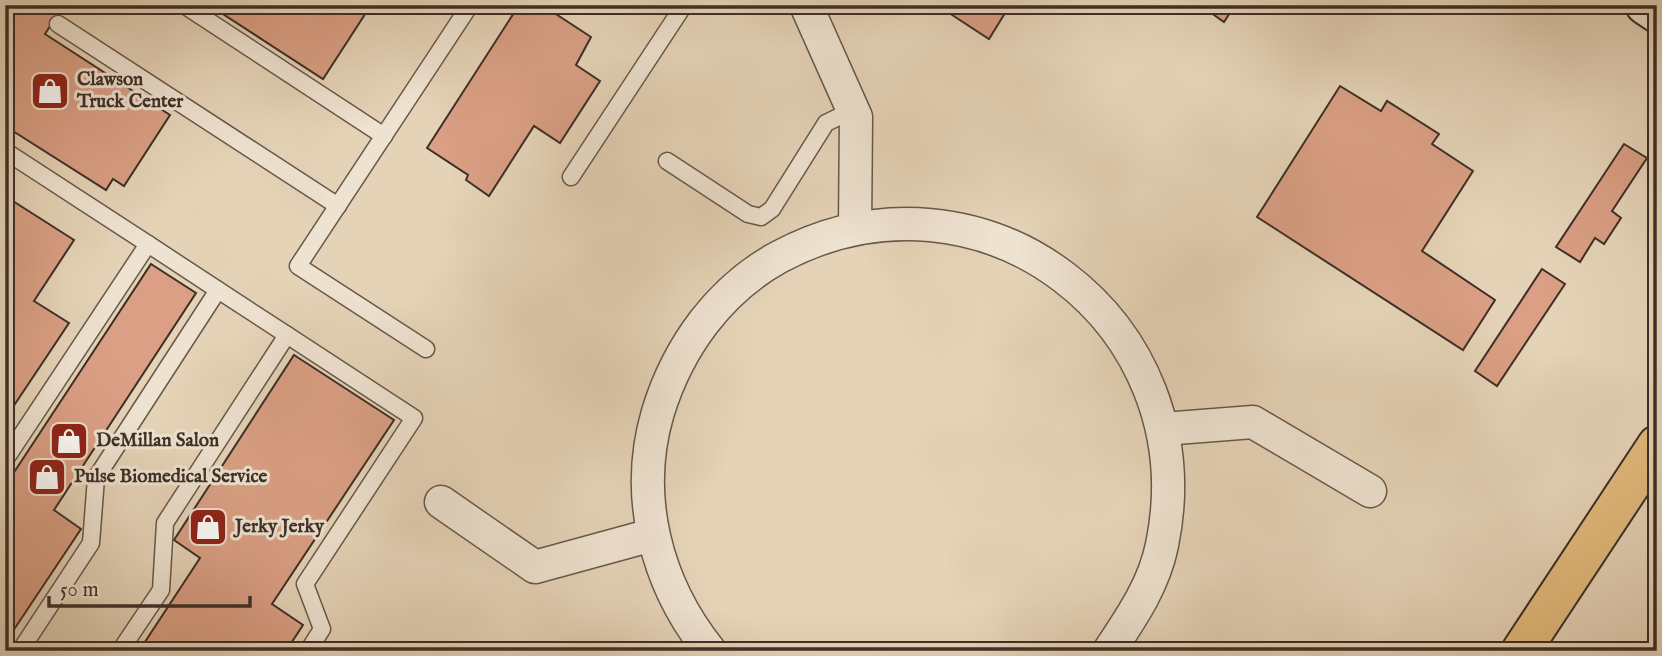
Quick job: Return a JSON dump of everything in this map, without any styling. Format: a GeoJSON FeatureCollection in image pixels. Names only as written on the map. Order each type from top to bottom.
{"type":"FeatureCollection","features":[{"type":"Feature","properties":{"kind":"highway"},"geometry":{"type":"LineString","coordinates":[[1521,651],[1657,445]]}},
{"type":"Feature","properties":{"kind":"main road"},"geometry":{"type":"LineString","coordinates":[[1645,5],[1657,13]]}},
{"type":"Feature","properties":{"kind":"street"},"geometry":{"type":"LineString","coordinates":[[806,5],[856,117],[855,228]]}},
{"type":"Feature","properties":{"kind":"street"},"geometry":{"type":"LineString","coordinates":[[710,651],[691,628],[667,583],[652,535],[647,484],[652,433],[666,384],[690,339],[722,300],[761,267],[806,243],[855,228],[913,223],[971,230],[1025,251],[1064,276],[1115,324],[1145,374],[1163,429],[1169,489],[1162,547],[1141,603],[1109,651]]}},
{"type":"Feature","properties":{"kind":"street"},"geometry":{"type":"LineString","coordinates":[[1163,429],[1253,422],[1370,491]]}},
{"type":"Feature","properties":{"kind":"street"},"geometry":{"type":"LineString","coordinates":[[442,502],[535,566],[652,535]]}},
{"type":"Feature","properties":{"kind":"lane"},"geometry":{"type":"LineString","coordinates":[[184,5],[384,136]]}},
{"type":"Feature","properties":{"kind":"lane"},"geometry":{"type":"LineString","coordinates":[[426,349],[298,266],[470,5]]}},
{"type":"Feature","properties":{"kind":"lane"},"geometry":{"type":"LineString","coordinates":[[570,177],[684,5]]}},
{"type":"Feature","properties":{"kind":"lane"},"geometry":{"type":"LineString","coordinates":[[58,24],[338,206]]}},
{"type":"Feature","properties":{"kind":"lane"},"geometry":{"type":"LineString","coordinates":[[667,162],[748,214],[761,217],[772,209],[826,123],[853,110]]}},
{"type":"Feature","properties":{"kind":"lane"},"geometry":{"type":"LineString","coordinates":[[5,151],[414,418],[305,584],[322,629],[308,651]]}},
{"type":"Feature","properties":{"kind":"lane"},"geometry":{"type":"LineString","coordinates":[[5,460],[148,244]]}},
{"type":"Feature","properties":{"kind":"lane"},"geometry":{"type":"LineString","coordinates":[[20,651],[91,543],[96,478],[218,290]]}},
{"type":"Feature","properties":{"kind":"lane"},"geometry":{"type":"LineString","coordinates":[[120,651],[161,590],[165,523],[287,335]]}},
{"type":"Feature","properties":{"kind":"building"},"geometry":{"type":"Polygon","coordinates":[[[5,5],[64,5],[45,34],[170,115],[124,186],[113,179],[106,190],[5,126],[5,5]]]}},
{"type":"Feature","properties":{"kind":"building"},"geometry":{"type":"Polygon","coordinates":[[[209,5],[371,5],[323,79],[209,5]]]}},
{"type":"Feature","properties":{"kind":"building"},"geometry":{"type":"Polygon","coordinates":[[[519,5],[542,5],[591,37],[576,65],[600,81],[560,143],[534,126],[489,196],[466,180],[468,175],[427,148],[519,5]]]}},
{"type":"Feature","properties":{"kind":"building"},"geometry":{"type":"Polygon","coordinates":[[[597,5],[611,5],[607,12],[597,5]]]}},
{"type":"Feature","properties":{"kind":"building"},"geometry":{"type":"Polygon","coordinates":[[[945,5],[1010,5],[989,39],[943,9],[945,5]]]}},
{"type":"Feature","properties":{"kind":"building"},"geometry":{"type":"Polygon","coordinates":[[[1200,5],[1235,5],[1224,22],[1200,5]]]}},
{"type":"Feature","properties":{"kind":"building"},"geometry":{"type":"Polygon","coordinates":[[[1340,86],[1381,111],[1387,101],[1439,134],[1432,144],[1473,171],[1422,251],[1495,300],[1463,350],[1257,217],[1340,86]]]}},
{"type":"Feature","properties":{"kind":"building"},"geometry":{"type":"Polygon","coordinates":[[[1624,144],[1647,158],[1612,211],[1621,218],[1604,244],[1595,238],[1580,262],[1556,247],[1624,144]]]}},
{"type":"Feature","properties":{"kind":"building"},"geometry":{"type":"Polygon","coordinates":[[[5,196],[74,240],[34,301],[69,323],[5,419],[5,196]]]}},
{"type":"Feature","properties":{"kind":"building"},"geometry":{"type":"Polygon","coordinates":[[[151,264],[196,293],[54,510],[81,529],[5,643],[5,486],[151,264]]]}},
{"type":"Feature","properties":{"kind":"building"},"geometry":{"type":"Polygon","coordinates":[[[1542,269],[1565,284],[1497,386],[1475,371],[1542,269]]]}},
{"type":"Feature","properties":{"kind":"building"},"geometry":{"type":"Polygon","coordinates":[[[294,355],[394,420],[272,604],[303,625],[286,651],[139,651],[200,558],[174,540],[294,355]]]}},
{"type":"Feature","properties":{"kind":"place","name":"Clawson Truck Center"},"geometry":{"type":"Point","coordinates":[50,91]}},
{"type":"Feature","properties":{"kind":"place","name":"DeMillan Salon"},"geometry":{"type":"Point","coordinates":[69,441]}},
{"type":"Feature","properties":{"kind":"place","name":"Pulse Biomedical Service"},"geometry":{"type":"Point","coordinates":[47,477]}},
{"type":"Feature","properties":{"kind":"place","name":"Jerky Jerky"},"geometry":{"type":"Point","coordinates":[208,527]}}]}
